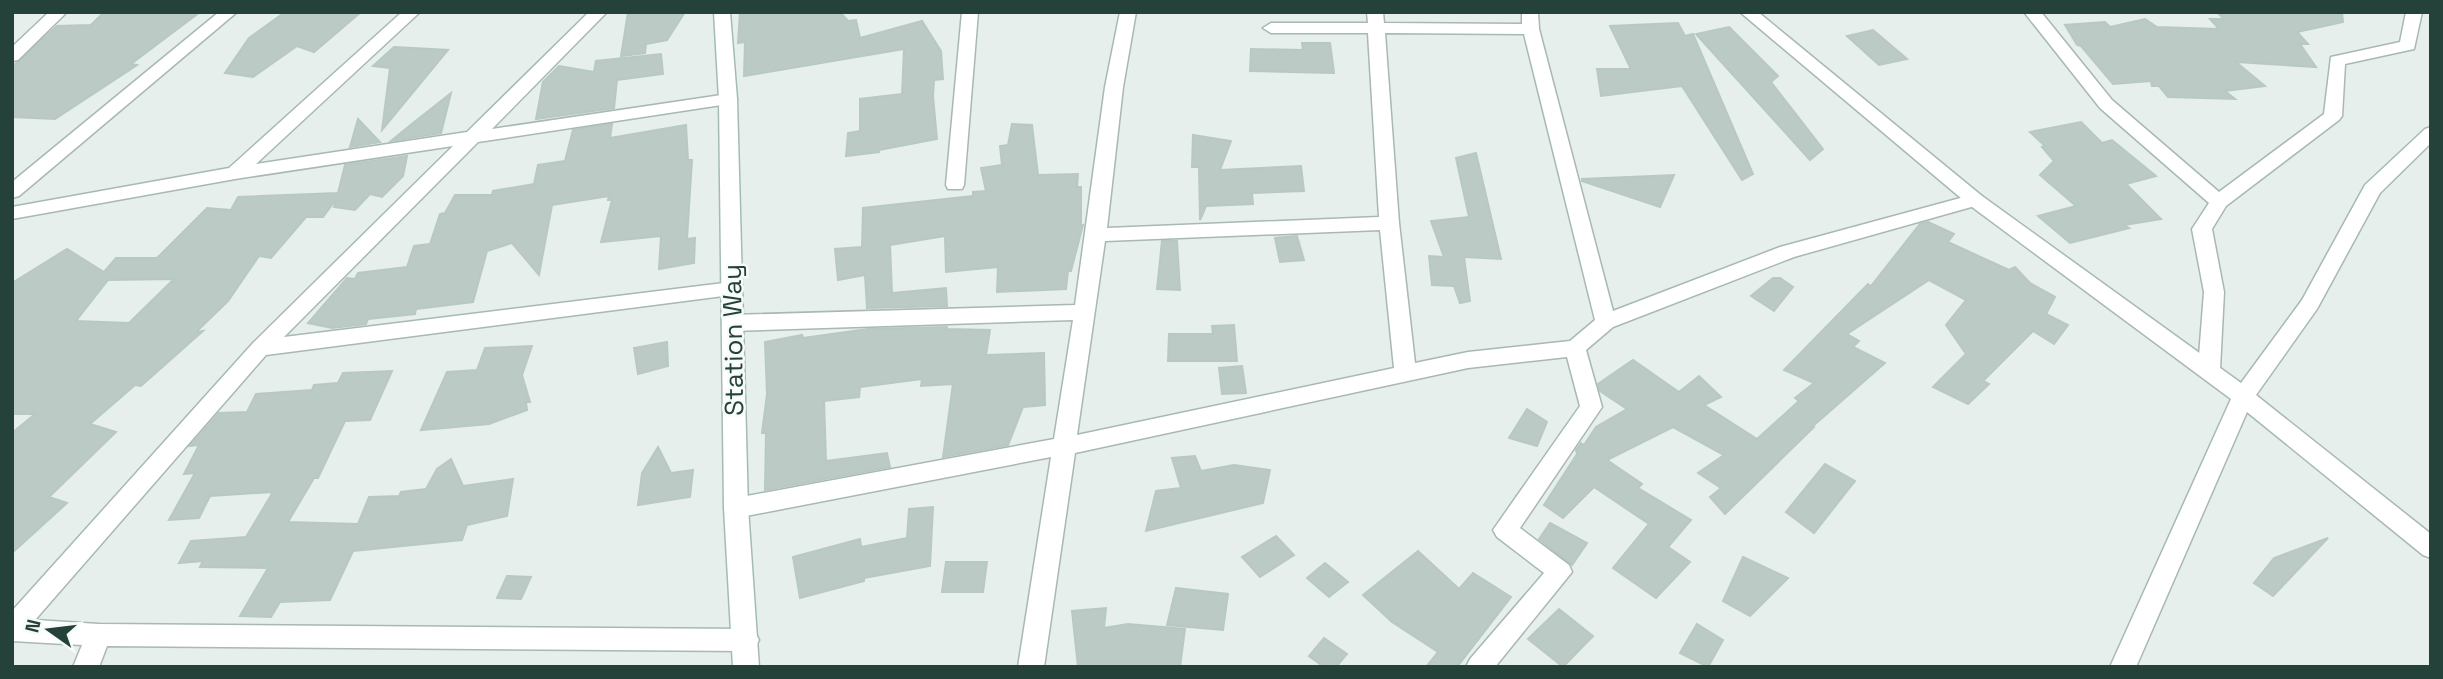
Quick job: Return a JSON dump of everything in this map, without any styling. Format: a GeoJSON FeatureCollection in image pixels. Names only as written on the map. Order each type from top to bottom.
{"type":"FeatureCollection","features":[{"type":"Feature","properties":{"kind":"street"},"geometry":{"type":"LineString","coordinates":[[12,56],[59,12]]}},
{"type":"Feature","properties":{"kind":"street"},"geometry":{"type":"LineString","coordinates":[[12,192],[229,12]]}},
{"type":"Feature","properties":{"kind":"street"},"geometry":{"type":"LineString","coordinates":[[234,173],[412,12]]}},
{"type":"Feature","properties":{"kind":"street"},"geometry":{"type":"LineString","coordinates":[[12,630],[260,348],[599,12]]}},
{"type":"Feature","properties":{"kind":"street","name":"Station Way"},"geometry":{"type":"LineString","coordinates":[[722,12],[728,99],[736,508],[746,667]]}},
{"type":"Feature","properties":{"kind":"street"},"geometry":{"type":"LineString","coordinates":[[955,185],[971,12]]}},
{"type":"Feature","properties":{"kind":"street"},"geometry":{"type":"LineString","coordinates":[[1031,667],[1096,235],[1114,87],[1128,12]]}},
{"type":"Feature","properties":{"kind":"street"},"geometry":{"type":"LineString","coordinates":[[1748,12],[1975,200],[2209,369],[2431,548]]}},
{"type":"Feature","properties":{"kind":"street"},"geometry":{"type":"LineString","coordinates":[[2032,12],[2106,104],[2219,202]]}},
{"type":"Feature","properties":{"kind":"street"},"geometry":{"type":"LineString","coordinates":[[2209,369],[2214,292],[2202,229],[2219,202],[2333,116],[2337,61],[2408,45],[2414,12]]}},
{"type":"Feature","properties":{"kind":"street"},"geometry":{"type":"LineString","coordinates":[[1271,28],[1376,20],[1530,21],[1606,322]]}},
{"type":"Feature","properties":{"kind":"street"},"geometry":{"type":"LineString","coordinates":[[1376,20],[1389,223],[1405,372]]}},
{"type":"Feature","properties":{"kind":"street"},"geometry":{"type":"LineString","coordinates":[[12,213],[234,173],[728,99]]}},
{"type":"Feature","properties":{"kind":"street"},"geometry":{"type":"LineString","coordinates":[[2123,667],[2242,397],[2310,304],[2372,189],[2431,133]]}},
{"type":"Feature","properties":{"kind":"street"},"geometry":{"type":"LineString","coordinates":[[736,508],[1065,446],[1405,372],[1468,360],[1574,348],[1606,322],[1787,252],[1975,200]]}},
{"type":"Feature","properties":{"kind":"street"},"geometry":{"type":"LineString","coordinates":[[1096,235],[1389,223]]}},
{"type":"Feature","properties":{"kind":"street"},"geometry":{"type":"LineString","coordinates":[[260,348],[732,289]]}},
{"type":"Feature","properties":{"kind":"street"},"geometry":{"type":"LineString","coordinates":[[732,323],[1083,312]]}},
{"type":"Feature","properties":{"kind":"street"},"geometry":{"type":"LineString","coordinates":[[1479,667],[1560,572],[1505,530],[1591,407],[1574,348]]}},
{"type":"Feature","properties":{"kind":"street"},"geometry":{"type":"LineString","coordinates":[[12,630],[99,635],[746,640]]}},
{"type":"Feature","properties":{"kind":"street"},"geometry":{"type":"LineString","coordinates":[[86,667],[99,635]]}},
{"type":"Feature","properties":{"kind":"building"},"geometry":{"type":"Polygon","coordinates":[[[104,12],[200,12],[131,64],[137,65],[55,119],[12,117],[12,67],[57,26],[91,25],[104,12]]]}},
{"type":"Feature","properties":{"kind":"building"},"geometry":{"type":"Polygon","coordinates":[[[285,12],[361,12],[314,52],[297,46],[253,77],[225,73],[249,38],[285,12]]]}},
{"type":"Feature","properties":{"kind":"building"},"geometry":{"type":"Polygon","coordinates":[[[628,12],[685,12],[667,40],[646,44],[645,53],[621,56],[628,12]]]}},
{"type":"Feature","properties":{"kind":"building"},"geometry":{"type":"Polygon","coordinates":[[[740,12],[840,12],[848,21],[856,20],[860,38],[922,21],[941,51],[943,79],[934,80],[933,96],[937,139],[879,152],[846,156],[848,133],[860,131],[860,99],[902,94],[904,49],[744,76],[745,42],[738,43],[740,12]]]}},
{"type":"Feature","properties":{"kind":"building"},"geometry":{"type":"Polygon","coordinates":[[[2217,12],[2342,12],[2343,22],[2297,32],[2308,44],[2300,44],[2316,67],[2236,62],[2265,86],[2225,91],[2235,99],[2168,97],[2159,86],[2152,86],[2151,81],[2113,84],[2081,46],[2077,45],[2065,25],[2105,22],[2110,27],[2145,19],[2157,27],[2219,29],[2210,19],[2224,19],[2217,12]]]}},
{"type":"Feature","properties":{"kind":"building"},"geometry":{"type":"Polygon","coordinates":[[[1678,23],[1685,36],[1693,34],[1753,174],[1742,180],[1682,86],[1601,96],[1597,69],[1631,69],[1610,26],[1678,23]]]}},
{"type":"Feature","properties":{"kind":"building"},"geometry":{"type":"Polygon","coordinates":[[[1729,27],[1778,76],[1771,82],[1823,149],[1810,160],[1696,34],[1729,27]]]}},
{"type":"Feature","properties":{"kind":"building"},"geometry":{"type":"Polygon","coordinates":[[[1873,30],[1907,59],[1879,65],[1847,36],[1873,30]]]}},
{"type":"Feature","properties":{"kind":"building"},"geometry":{"type":"Polygon","coordinates":[[[1302,43],[1330,43],[1334,73],[1250,71],[1251,49],[1303,50],[1302,43]]]}},
{"type":"Feature","properties":{"kind":"building"},"geometry":{"type":"Polygon","coordinates":[[[394,47],[448,50],[382,130],[390,68],[373,66],[394,47]]]}},
{"type":"Feature","properties":{"kind":"building"},"geometry":{"type":"Polygon","coordinates":[[[661,54],[663,74],[617,80],[614,108],[536,119],[543,82],[559,66],[594,72],[596,61],[661,54]]]}},
{"type":"Feature","properties":{"kind":"building"},"geometry":{"type":"Polygon","coordinates":[[[451,93],[441,133],[391,141],[413,123],[451,93]]]}},
{"type":"Feature","properties":{"kind":"building"},"geometry":{"type":"Polygon","coordinates":[[[358,119],[380,142],[350,147],[358,119]]]}},
{"type":"Feature","properties":{"kind":"building"},"geometry":{"type":"Polygon","coordinates":[[[2081,122],[2102,143],[2112,140],[2156,176],[2126,184],[2161,219],[2124,225],[2129,228],[2070,243],[2038,216],[2076,206],[2040,175],[2054,161],[2042,147],[2045,146],[2030,132],[2081,122]]]}},
{"type":"Feature","properties":{"kind":"building"},"geometry":{"type":"Polygon","coordinates":[[[612,124],[610,138],[686,125],[688,160],[692,160],[687,239],[695,238],[694,263],[659,269],[661,236],[601,242],[612,200],[608,200],[609,196],[552,205],[539,275],[512,243],[487,251],[473,302],[416,309],[415,314],[368,319],[366,324],[332,328],[308,323],[347,278],[355,279],[358,273],[407,267],[414,246],[430,244],[440,214],[445,213],[455,195],[492,195],[493,191],[534,184],[538,165],[565,161],[573,130],[612,124]]]}},
{"type":"Feature","properties":{"kind":"building"},"geometry":{"type":"Polygon","coordinates":[[[1012,124],[1032,125],[1038,175],[1078,174],[1077,187],[1081,187],[1083,225],[1071,271],[1068,271],[1066,289],[997,292],[998,267],[946,272],[945,236],[890,245],[892,293],[946,288],[947,306],[867,308],[865,275],[838,280],[835,249],[862,247],[863,208],[973,196],[973,192],[986,191],[981,168],[1002,165],[1000,146],[1008,145],[1012,124]]]}},
{"type":"Feature","properties":{"kind":"building"},"geometry":{"type":"Polygon","coordinates":[[[1193,135],[1231,141],[1220,170],[1301,166],[1304,191],[1252,193],[1253,204],[1206,206],[1200,220],[1199,167],[1192,167],[1193,135]]]}},
{"type":"Feature","properties":{"kind":"building"},"geometry":{"type":"Polygon","coordinates":[[[1476,153],[1501,259],[1464,257],[1470,301],[1460,303],[1454,286],[1432,285],[1429,256],[1444,257],[1431,221],[1469,217],[1456,158],[1476,153]]]}},
{"type":"Feature","properties":{"kind":"building"},"geometry":{"type":"Polygon","coordinates":[[[407,156],[403,176],[382,197],[370,194],[355,210],[334,207],[337,198],[323,217],[306,217],[271,258],[259,256],[228,301],[196,332],[203,331],[141,386],[135,385],[90,424],[116,432],[49,497],[67,503],[12,553],[12,433],[35,414],[12,414],[12,283],[67,249],[104,272],[116,258],[157,258],[207,208],[231,210],[238,197],[338,193],[345,165],[407,156]],[[174,279],[108,280],[76,321],[129,323],[174,279]]]}},
{"type":"Feature","properties":{"kind":"building"},"geometry":{"type":"Polygon","coordinates":[[[1674,175],[1660,207],[1582,181],[1582,179],[1674,175]]]}},
{"type":"Feature","properties":{"kind":"building"},"geometry":{"type":"Polygon","coordinates":[[[1928,222],[1954,234],[1948,242],[2009,270],[2015,267],[2030,283],[2055,297],[2046,314],[2068,325],[2054,344],[2033,331],[1983,381],[1989,384],[1968,404],[1933,387],[1966,354],[1946,325],[1966,300],[1929,280],[1847,334],[1859,341],[1853,347],[1885,363],[1813,426],[1725,514],[1710,497],[1721,488],[1698,473],[1724,455],[1673,427],[1607,460],[1642,484],[1638,488],[1691,520],[1668,547],[1690,562],[1656,598],[1613,568],[1649,524],[1594,487],[1563,518],[1544,505],[1577,454],[1576,450],[1581,443],[1584,445],[1596,427],[1627,409],[1600,391],[1598,384],[1633,360],[1679,392],[1699,376],[1721,397],[1704,405],[1757,439],[1799,401],[1795,398],[1814,383],[1784,370],[1868,284],[1871,286],[1920,224],[1928,222]]]}},
{"type":"Feature","properties":{"kind":"building"},"geometry":{"type":"Polygon","coordinates":[[[1297,236],[1304,260],[1280,262],[1275,238],[1297,236]]]}},
{"type":"Feature","properties":{"kind":"building"},"geometry":{"type":"Polygon","coordinates":[[[1162,241],[1177,241],[1180,290],[1157,289],[1162,241]]]}},
{"type":"Feature","properties":{"kind":"building"},"geometry":{"type":"Polygon","coordinates":[[[1773,278],[1780,278],[1793,287],[1774,311],[1751,296],[1773,278]]]}},
{"type":"Feature","properties":{"kind":"building"},"geometry":{"type":"Polygon","coordinates":[[[1234,325],[1237,361],[1168,361],[1169,334],[1213,334],[1212,326],[1234,325]]]}},
{"type":"Feature","properties":{"kind":"building"},"geometry":{"type":"Polygon","coordinates":[[[947,327],[990,330],[986,355],[1044,353],[1045,405],[1023,407],[1008,445],[943,457],[953,384],[921,386],[922,379],[860,387],[859,397],[824,401],[826,461],[887,453],[890,467],[765,490],[766,433],[762,433],[767,394],[765,342],[802,335],[803,338],[868,329],[947,327]]]}},
{"type":"Feature","properties":{"kind":"building"},"geometry":{"type":"Polygon","coordinates":[[[667,342],[668,366],[638,374],[634,348],[667,342]]]}},
{"type":"Feature","properties":{"kind":"building"},"geometry":{"type":"Polygon","coordinates":[[[532,346],[522,375],[530,402],[526,402],[527,410],[489,424],[421,430],[447,372],[477,370],[485,348],[532,346]]]}},
{"type":"Feature","properties":{"kind":"building"},"geometry":{"type":"Polygon","coordinates":[[[1242,366],[1246,393],[1222,394],[1219,368],[1242,366]]]}},
{"type":"Feature","properties":{"kind":"building"},"geometry":{"type":"Polygon","coordinates":[[[392,371],[370,420],[345,421],[318,478],[314,478],[288,522],[358,524],[369,497],[399,496],[401,492],[426,489],[437,469],[451,459],[463,486],[513,479],[507,516],[467,525],[462,540],[353,551],[330,600],[280,602],[271,617],[240,616],[268,568],[200,567],[203,561],[179,563],[191,541],[246,537],[273,492],[210,496],[199,518],[169,520],[195,473],[184,474],[199,445],[190,446],[219,413],[247,412],[256,394],[312,390],[314,385],[338,383],[343,373],[392,371]]]}},
{"type":"Feature","properties":{"kind":"building"},"geometry":{"type":"Polygon","coordinates":[[[1527,409],[1547,422],[1537,446],[1509,438],[1527,409]]]}},
{"type":"Feature","properties":{"kind":"building"},"geometry":{"type":"Polygon","coordinates":[[[658,447],[671,473],[693,470],[690,497],[638,505],[642,473],[658,447]]]}},
{"type":"Feature","properties":{"kind":"building"},"geometry":{"type":"Polygon","coordinates":[[[1195,456],[1201,471],[1234,465],[1270,470],[1263,503],[1146,531],[1156,491],[1181,488],[1172,458],[1195,456]]]}},
{"type":"Feature","properties":{"kind":"building"},"geometry":{"type":"Polygon","coordinates":[[[1825,464],[1855,481],[1814,533],[1786,512],[1825,464]]]}},
{"type":"Feature","properties":{"kind":"building"},"geometry":{"type":"Polygon","coordinates":[[[933,507],[930,566],[864,578],[864,581],[800,598],[793,557],[860,539],[861,547],[907,538],[909,509],[933,507]]]}},
{"type":"Feature","properties":{"kind":"building"},"geometry":{"type":"Polygon","coordinates":[[[1550,523],[1587,543],[1572,565],[1539,539],[1550,523]]]}},
{"type":"Feature","properties":{"kind":"building"},"geometry":{"type":"Polygon","coordinates":[[[1276,536],[1294,555],[1260,577],[1242,557],[1276,536]]]}},
{"type":"Feature","properties":{"kind":"building"},"geometry":{"type":"Polygon","coordinates":[[[2328,538],[2273,596],[2254,583],[2274,558],[2328,538]]]}},
{"type":"Feature","properties":{"kind":"building"},"geometry":{"type":"Polygon","coordinates":[[[1418,551],[1459,589],[1473,573],[1511,597],[1457,667],[1426,667],[1438,652],[1392,622],[1363,595],[1418,551]]]}},
{"type":"Feature","properties":{"kind":"building"},"geometry":{"type":"Polygon","coordinates":[[[1743,557],[1788,578],[1750,616],[1723,601],[1743,557]]]}},
{"type":"Feature","properties":{"kind":"building"},"geometry":{"type":"Polygon","coordinates":[[[946,562],[987,562],[983,592],[942,592],[946,562]]]}},
{"type":"Feature","properties":{"kind":"building"},"geometry":{"type":"Polygon","coordinates":[[[1325,563],[1348,582],[1329,597],[1307,578],[1325,563]]]}},
{"type":"Feature","properties":{"kind":"building"},"geometry":{"type":"Polygon","coordinates":[[[507,576],[531,577],[521,599],[497,598],[507,576]]]}},
{"type":"Feature","properties":{"kind":"building"},"geometry":{"type":"Polygon","coordinates":[[[1176,588],[1228,594],[1223,630],[1167,625],[1176,588]]]}},
{"type":"Feature","properties":{"kind":"building"},"geometry":{"type":"Polygon","coordinates":[[[1106,608],[1104,628],[1128,624],[1185,629],[1180,667],[1078,667],[1072,611],[1106,608]]]}},
{"type":"Feature","properties":{"kind":"building"},"geometry":{"type":"Polygon","coordinates":[[[1559,609],[1593,636],[1563,667],[1528,639],[1559,609]]]}},
{"type":"Feature","properties":{"kind":"building"},"geometry":{"type":"Polygon","coordinates":[[[1697,624],[1723,640],[1708,667],[1680,653],[1697,624]]]}},
{"type":"Feature","properties":{"kind":"building"},"geometry":{"type":"Polygon","coordinates":[[[1324,638],[1347,654],[1336,667],[1324,667],[1309,656],[1324,638]]]}}]}
